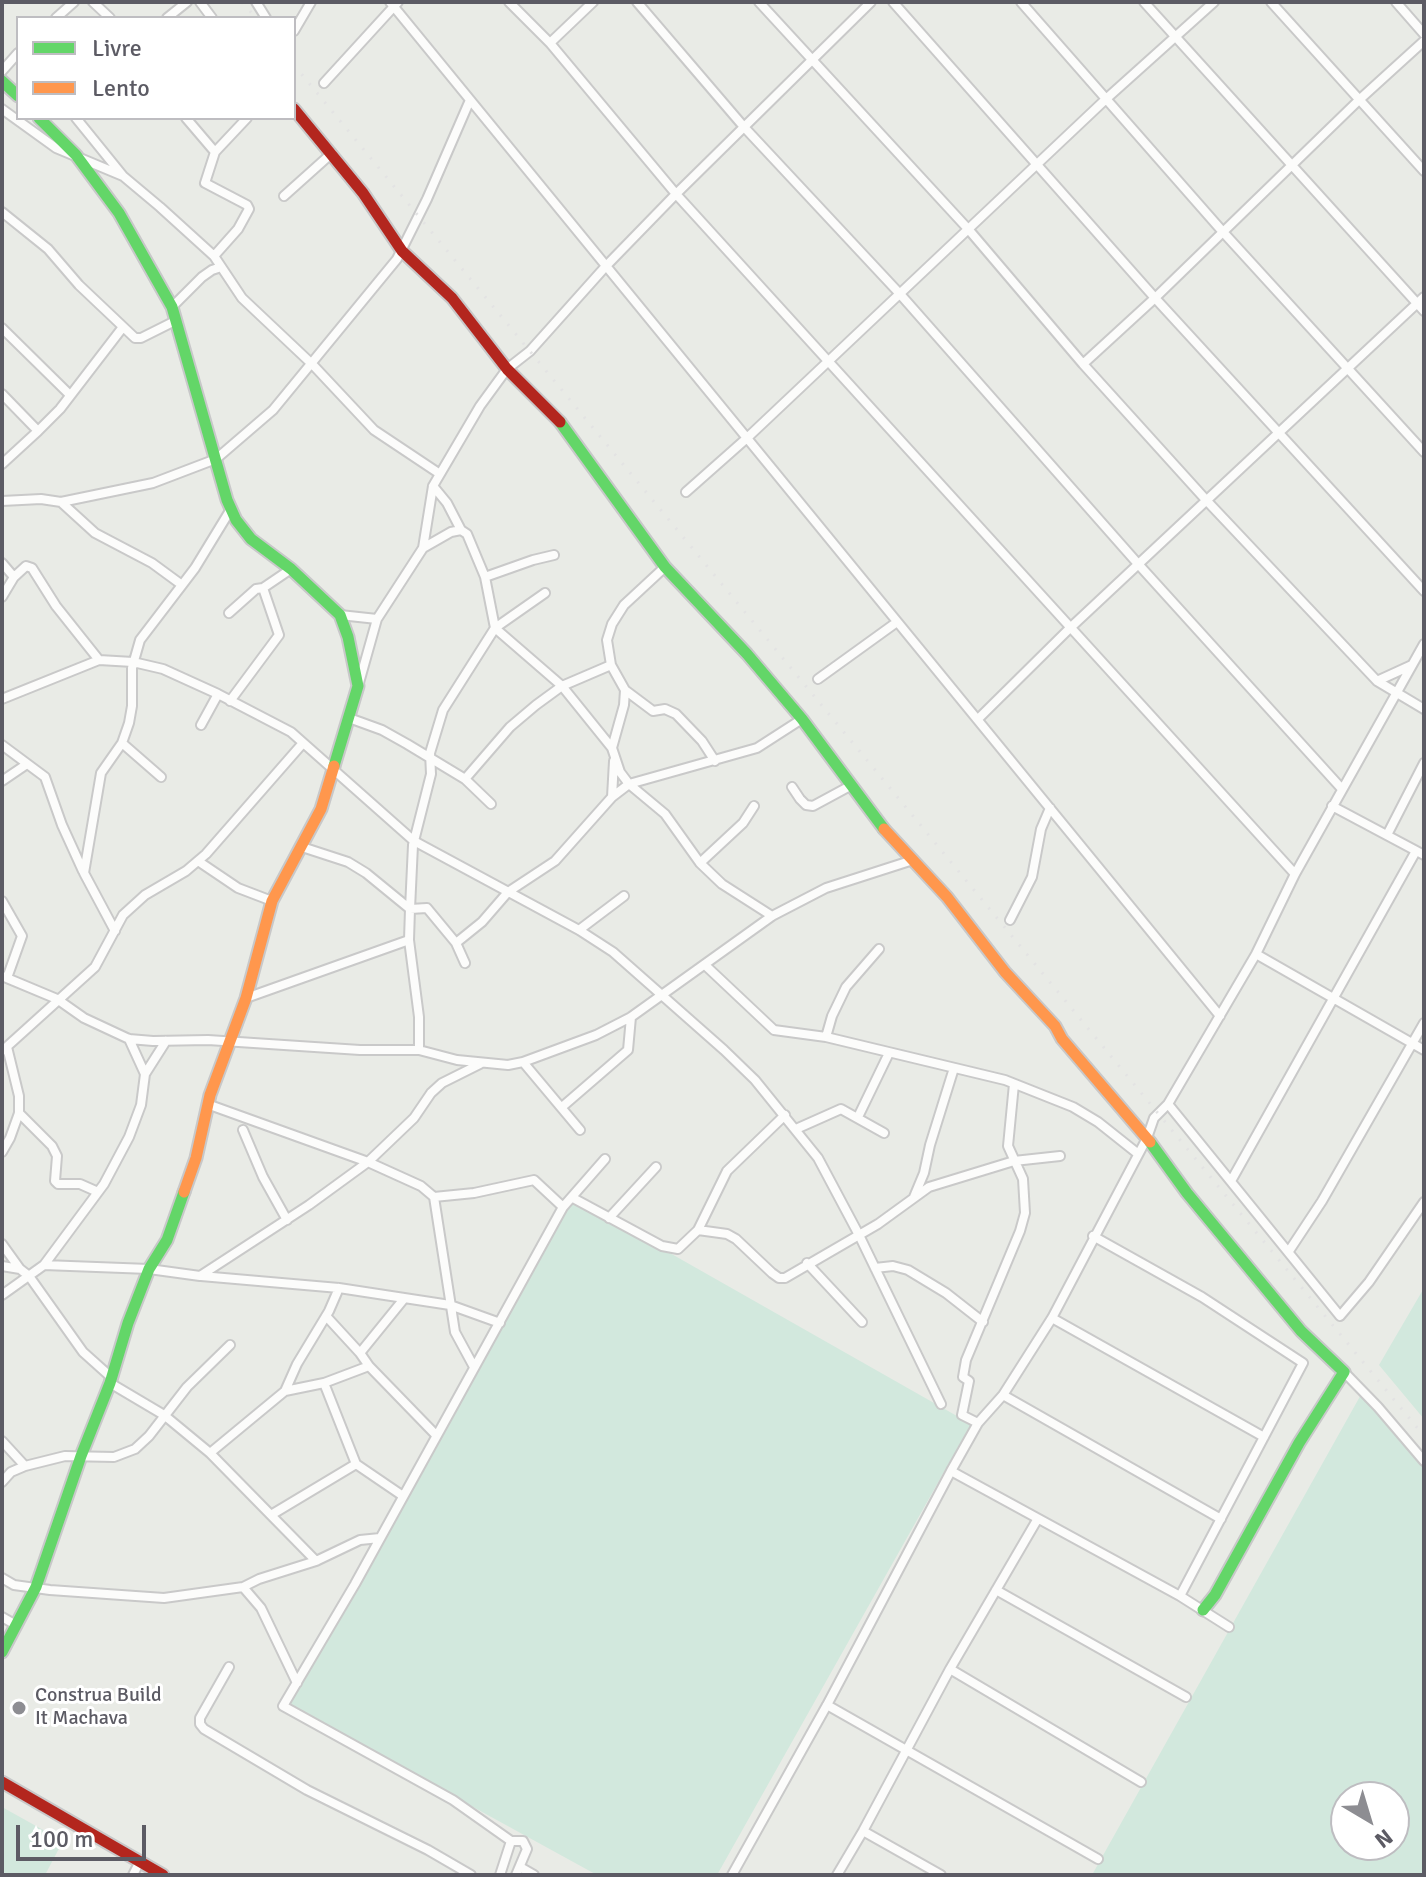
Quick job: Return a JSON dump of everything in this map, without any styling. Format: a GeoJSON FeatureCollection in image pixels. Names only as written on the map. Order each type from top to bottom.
{"type":"FeatureCollection","features":[{"type":"Feature","properties":{"kind":"street"},"geometry":{"type":"LineString","coordinates":[[58,16],[74,2]]}},
{"type":"Feature","properties":{"kind":"street"},"geometry":{"type":"LineString","coordinates":[[93,2],[108,16]]}},
{"type":"Feature","properties":{"kind":"street"},"geometry":{"type":"LineString","coordinates":[[170,16],[187,2]]}},
{"type":"Feature","properties":{"kind":"street"},"geometry":{"type":"LineString","coordinates":[[296,28],[311,2]]}},
{"type":"Feature","properties":{"kind":"street"},"geometry":{"type":"LineString","coordinates":[[509,2],[550,43],[676,194],[1295,874]]}},
{"type":"Feature","properties":{"kind":"street"},"geometry":{"type":"LineString","coordinates":[[550,43],[593,2]]}},
{"type":"Feature","properties":{"kind":"street"},"geometry":{"type":"LineString","coordinates":[[637,2],[744,127],[900,294],[1342,789]]}},
{"type":"Feature","properties":{"kind":"street"},"geometry":{"type":"LineString","coordinates":[[759,2],[969,230],[1083,364],[1207,501],[1377,681],[1424,709]]}},
{"type":"Feature","properties":{"kind":"street"},"geometry":{"type":"LineString","coordinates":[[2,1652],[36,1587],[81,1456],[111,1381],[128,1323],[149,1269],[167,1240],[196,1158],[207,1104],[246,998],[272,901],[321,809],[377,619],[423,548],[433,486],[480,406],[507,369],[530,351],[676,194],[871,2]]}},
{"type":"Feature","properties":{"kind":"street"},"geometry":{"type":"LineString","coordinates":[[893,2],[1155,298],[1424,591]]}},
{"type":"Feature","properties":{"kind":"street"},"geometry":{"type":"LineString","coordinates":[[1021,2],[1223,232],[1424,452]]}},
{"type":"Feature","properties":{"kind":"street"},"geometry":{"type":"LineString","coordinates":[[978,719],[1069,629],[1349,367],[1422,304],[1144,2]]}},
{"type":"Feature","properties":{"kind":"street"},"geometry":{"type":"LineString","coordinates":[[686,492],[1214,2]]}},
{"type":"Feature","properties":{"kind":"street"},"geometry":{"type":"LineString","coordinates":[[1271,2],[1424,171]]}},
{"type":"Feature","properties":{"kind":"street"},"geometry":{"type":"LineString","coordinates":[[1396,2],[1424,34]]}},
{"type":"Feature","properties":{"kind":"street"},"geometry":{"type":"LineString","coordinates":[[324,83],[394,3],[1220,1016]]}},
{"type":"Feature","properties":{"kind":"street"},"geometry":{"type":"LineString","coordinates":[[1083,364],[1424,41]]}},
{"type":"Feature","properties":{"kind":"street"},"geometry":{"type":"LineString","coordinates":[[2,71],[16,55]]}},
{"type":"Feature","properties":{"kind":"street"},"geometry":{"type":"LineString","coordinates":[[2,501],[41,499],[61,502],[153,483],[216,459],[273,410],[313,365],[402,251],[470,100]]}},
{"type":"Feature","properties":{"kind":"street"},"geometry":{"type":"LineString","coordinates":[[296,111],[363,193],[402,251],[452,298],[507,369],[561,423],[665,567],[747,654],[802,719],[884,829],[947,897],[1005,972],[1055,1026],[1062,1039],[1147,1138],[1187,1193],[1301,1331],[1378,1407],[1424,1461]]}},
{"type":"Feature","properties":{"kind":"street"},"geometry":{"type":"LineString","coordinates":[[17,120],[56,148],[123,176]]}},
{"type":"Feature","properties":{"kind":"street"},"geometry":{"type":"LineString","coordinates":[[41,120],[76,155],[119,213],[172,307],[236,520],[251,539],[291,569],[340,615],[358,686]]}},
{"type":"Feature","properties":{"kind":"street"},"geometry":{"type":"LineString","coordinates":[[78,120],[123,176],[214,256],[242,298],[313,365],[374,430],[440,474]]}},
{"type":"Feature","properties":{"kind":"street"},"geometry":{"type":"LineString","coordinates":[[188,120],[215,152]]}},
{"type":"Feature","properties":{"kind":"street"},"geometry":{"type":"LineString","coordinates":[[214,256],[238,229],[249,209],[247,205],[205,183],[215,152],[245,120]]}},
{"type":"Feature","properties":{"kind":"street"},"geometry":{"type":"LineString","coordinates":[[284,196],[332,153]]}},
{"type":"Feature","properties":{"kind":"street"},"geometry":{"type":"LineString","coordinates":[[2,212],[48,249],[79,285],[138,339],[175,321]]}},
{"type":"Feature","properties":{"kind":"street"},"geometry":{"type":"LineString","coordinates":[[172,307],[202,277],[221,267]]}},
{"type":"Feature","properties":{"kind":"street"},"geometry":{"type":"LineString","coordinates":[[2,464],[38,431],[70,395],[123,327]]}},
{"type":"Feature","properties":{"kind":"street"},"geometry":{"type":"LineString","coordinates":[[2,328],[70,395]]}},
{"type":"Feature","properties":{"kind":"street"},"geometry":{"type":"LineString","coordinates":[[2,394],[38,431]]}},
{"type":"Feature","properties":{"kind":"street"},"geometry":{"type":"LineString","coordinates":[[433,486],[447,503],[461,530],[467,534],[485,577],[495,628],[562,686],[612,748]]}},
{"type":"Feature","properties":{"kind":"street"},"geometry":{"type":"LineString","coordinates":[[61,502],[95,533],[152,563],[182,585]]}},
{"type":"Feature","properties":{"kind":"street"},"geometry":{"type":"LineString","coordinates":[[84,873],[101,773],[122,743],[132,706],[133,662],[140,640],[182,585],[231,509]]}},
{"type":"Feature","properties":{"kind":"street"},"geometry":{"type":"LineString","coordinates":[[423,548],[451,532],[461,530]]}},
{"type":"Feature","properties":{"kind":"street"},"geometry":{"type":"LineString","coordinates":[[485,577],[554,555]]}},
{"type":"Feature","properties":{"kind":"street"},"geometry":{"type":"LineString","coordinates":[[2,563],[14,577]]}},
{"type":"Feature","properties":{"kind":"street"},"geometry":{"type":"LineString","coordinates":[[2,597],[14,577],[26,566],[32,568],[56,606],[99,660]]}},
{"type":"Feature","properties":{"kind":"street"},"geometry":{"type":"LineString","coordinates":[[665,567],[624,605],[612,624],[607,640],[611,665],[625,690],[653,711],[665,709],[676,714],[702,741],[715,761]]}},
{"type":"Feature","properties":{"kind":"street"},"geometry":{"type":"LineString","coordinates":[[229,613],[256,589],[263,588],[291,569]]}},
{"type":"Feature","properties":{"kind":"street"},"geometry":{"type":"LineString","coordinates":[[230,701],[279,635],[263,588]]}},
{"type":"Feature","properties":{"kind":"street"},"geometry":{"type":"LineString","coordinates":[[419,1050],[419,1017],[409,940],[410,909],[414,841],[431,774],[429,759],[443,710],[495,628],[545,593]]}},
{"type":"Feature","properties":{"kind":"street"},"geometry":{"type":"LineString","coordinates":[[340,615],[377,619]]}},
{"type":"Feature","properties":{"kind":"street"},"geometry":{"type":"LineString","coordinates":[[818,679],[897,622]]}},
{"type":"Feature","properties":{"kind":"street"},"geometry":{"type":"LineString","coordinates":[[732,1875],[827,1705],[951,1471],[978,1423],[1003,1395],[1052,1318],[1147,1138],[1154,1118],[1168,1104],[1256,954],[1295,874],[1424,644]]}},
{"type":"Feature","properties":{"kind":"street"},"geometry":{"type":"LineString","coordinates":[[2,699],[99,660],[133,662],[163,669],[291,732],[414,841],[579,930],[613,952],[734,1060],[785,1115],[818,1158],[941,1404]]}},
{"type":"Feature","properties":{"kind":"street"},"geometry":{"type":"LineString","coordinates":[[465,779],[510,727],[562,686],[611,665]]}},
{"type":"Feature","properties":{"kind":"street"},"geometry":{"type":"LineString","coordinates":[[1377,681],[1412,665]]}},
{"type":"Feature","properties":{"kind":"street"},"geometry":{"type":"LineString","coordinates":[[612,797],[612,748],[625,690]]}},
{"type":"Feature","properties":{"kind":"street"},"geometry":{"type":"LineString","coordinates":[[201,725],[218,694]]}},
{"type":"Feature","properties":{"kind":"street"},"geometry":{"type":"LineString","coordinates":[[349,718],[382,730],[465,779],[491,804]]}},
{"type":"Feature","properties":{"kind":"street"},"geometry":{"type":"LineString","coordinates":[[456,943],[482,922],[508,892],[555,861],[612,797],[629,784],[757,748],[802,719]]}},
{"type":"Feature","properties":{"kind":"street"},"geometry":{"type":"LineString","coordinates":[[122,743],[161,777]]}},
{"type":"Feature","properties":{"kind":"street"},"geometry":{"type":"LineString","coordinates":[[2,1152],[19,1113],[19,1096],[5,1049],[95,967],[123,915],[145,895],[198,861],[303,743]]}},
{"type":"Feature","properties":{"kind":"street"},"geometry":{"type":"LineString","coordinates":[[2,745],[45,777],[62,825],[115,931]]}},
{"type":"Feature","properties":{"kind":"street"},"geometry":{"type":"LineString","coordinates":[[614,760],[629,784],[665,814],[700,863],[722,884],[772,916]]}},
{"type":"Feature","properties":{"kind":"street"},"geometry":{"type":"LineString","coordinates":[[1387,835],[1424,763]]}},
{"type":"Feature","properties":{"kind":"street"},"geometry":{"type":"LineString","coordinates":[[2,781],[27,764]]}},
{"type":"Feature","properties":{"kind":"street"},"geometry":{"type":"LineString","coordinates":[[792,787],[806,805],[813,806],[850,786]]}},
{"type":"Feature","properties":{"kind":"street"},"geometry":{"type":"LineString","coordinates":[[700,863],[743,823],[754,806]]}},
{"type":"Feature","properties":{"kind":"street"},"geometry":{"type":"LineString","coordinates":[[1231,1181],[1333,997],[1420,853],[1332,806]]}},
{"type":"Feature","properties":{"kind":"street"},"geometry":{"type":"LineString","coordinates":[[1010,920],[1032,877],[1041,829],[1050,808]]}},
{"type":"Feature","properties":{"kind":"street"},"geometry":{"type":"LineString","coordinates":[[302,847],[348,862],[410,909],[427,908],[456,943],[465,963]]}},
{"type":"Feature","properties":{"kind":"street"},"geometry":{"type":"LineString","coordinates":[[2,901],[22,936],[5,977],[57,999],[84,1018],[129,1039],[419,1050],[481,1064],[523,1062],[596,1035],[662,997],[772,916],[826,888],[913,860]]}},
{"type":"Feature","properties":{"kind":"street"},"geometry":{"type":"LineString","coordinates":[[198,861],[238,888],[272,901]]}},
{"type":"Feature","properties":{"kind":"street"},"geometry":{"type":"LineString","coordinates":[[579,930],[624,896]]}},
{"type":"Feature","properties":{"kind":"street"},"geometry":{"type":"LineString","coordinates":[[246,998],[409,940]]}},
{"type":"Feature","properties":{"kind":"street"},"geometry":{"type":"LineString","coordinates":[[826,1037],[846,987],[879,949]]}},
{"type":"Feature","properties":{"kind":"street"},"geometry":{"type":"LineString","coordinates":[[1256,954],[1424,1050]]}},
{"type":"Feature","properties":{"kind":"street"},"geometry":{"type":"LineString","coordinates":[[705,965],[774,1030],[826,1037],[1014,1084],[1073,1107],[1098,1122],[1137,1153]]}},
{"type":"Feature","properties":{"kind":"street"},"geometry":{"type":"LineString","coordinates":[[562,1107],[628,1050],[631,1017]]}},
{"type":"Feature","properties":{"kind":"street"},"geometry":{"type":"LineString","coordinates":[[1289,1251],[1322,1201],[1424,1023]]}},
{"type":"Feature","properties":{"kind":"street"},"geometry":{"type":"LineString","coordinates":[[129,1039],[145,1074]]}},
{"type":"Feature","properties":{"kind":"street"},"geometry":{"type":"LineString","coordinates":[[2,1295],[44,1265],[98,1192],[129,1137],[141,1105],[145,1074],[166,1041]]}},
{"type":"Feature","properties":{"kind":"street"},"geometry":{"type":"LineString","coordinates":[[858,1117],[889,1053]]}},
{"type":"Feature","properties":{"kind":"street"},"geometry":{"type":"LineString","coordinates":[[523,1062],[580,1130]]}},
{"type":"Feature","properties":{"kind":"street"},"geometry":{"type":"LineString","coordinates":[[200,1276],[287,1220],[368,1162],[414,1118],[442,1083],[481,1064]]}},
{"type":"Feature","properties":{"kind":"street"},"geometry":{"type":"LineString","coordinates":[[913,1199],[924,1173],[954,1068]]}},
{"type":"Feature","properties":{"kind":"street"},"geometry":{"type":"LineString","coordinates":[[978,1423],[962,1415],[969,1381],[963,1377],[968,1354],[1025,1213],[1023,1179],[1008,1146],[1014,1084]]}},
{"type":"Feature","properties":{"kind":"street"},"geometry":{"type":"LineString","coordinates":[[207,1104],[368,1162],[421,1186],[434,1197],[457,1340],[474,1367]]}},
{"type":"Feature","properties":{"kind":"street"},"geometry":{"type":"LineString","coordinates":[[1168,1104],[1337,1314],[1342,1316],[1424,1202]]}},
{"type":"Feature","properties":{"kind":"street"},"geometry":{"type":"LineString","coordinates":[[796,1129],[841,1109],[884,1133]]}},
{"type":"Feature","properties":{"kind":"street"},"geometry":{"type":"LineString","coordinates":[[19,1113],[52,1146],[57,1156],[55,1181],[58,1184],[80,1184],[98,1192]]}},
{"type":"Feature","properties":{"kind":"street"},"geometry":{"type":"LineString","coordinates":[[573,1198],[670,1249],[678,1249],[698,1230],[727,1171],[785,1115]]}},
{"type":"Feature","properties":{"kind":"street"},"geometry":{"type":"LineString","coordinates":[[243,1130],[263,1177],[287,1220]]}},
{"type":"Feature","properties":{"kind":"street"},"geometry":{"type":"LineString","coordinates":[[698,1230],[727,1234],[779,1278],[785,1278],[859,1235],[929,1187],[1014,1161],[1060,1156]]}},
{"type":"Feature","properties":{"kind":"street"},"geometry":{"type":"LineString","coordinates":[[534,1875],[518,1871],[527,1849],[523,1841],[511,1841],[453,1800],[283,1706],[563,1207],[605,1159]]}},
{"type":"Feature","properties":{"kind":"street"},"geometry":{"type":"LineString","coordinates":[[609,1218],[656,1167]]}},
{"type":"Feature","properties":{"kind":"street"},"geometry":{"type":"LineString","coordinates":[[434,1197],[474,1193],[534,1180],[563,1207]]}},
{"type":"Feature","properties":{"kind":"street"},"geometry":{"type":"LineString","coordinates":[[1093,1236],[1202,1297],[1302,1360],[1303,1366],[1180,1596]]}},
{"type":"Feature","properties":{"kind":"street"},"geometry":{"type":"LineString","coordinates":[[2,1244],[83,1352],[111,1381],[164,1415],[210,1453],[316,1561]]}},
{"type":"Feature","properties":{"kind":"street"},"geometry":{"type":"LineString","coordinates":[[807,1263],[862,1322]]}},
{"type":"Feature","properties":{"kind":"street"},"geometry":{"type":"LineString","coordinates":[[44,1265],[149,1269],[339,1288],[450,1305],[500,1323]]}},
{"type":"Feature","properties":{"kind":"street"},"geometry":{"type":"LineString","coordinates":[[2,1266],[20,1269]]}},
{"type":"Feature","properties":{"kind":"street"},"geometry":{"type":"LineString","coordinates":[[875,1268],[893,1266],[908,1270],[946,1293],[983,1322]]}},
{"type":"Feature","properties":{"kind":"street"},"geometry":{"type":"LineString","coordinates":[[210,1453],[285,1391],[339,1288]]}},
{"type":"Feature","properties":{"kind":"street"},"geometry":{"type":"LineString","coordinates":[[360,1353],[403,1300]]}},
{"type":"Feature","properties":{"kind":"street"},"geometry":{"type":"LineString","coordinates":[[326,1316],[435,1434]]}},
{"type":"Feature","properties":{"kind":"street"},"geometry":{"type":"LineString","coordinates":[[1052,1318],[1264,1437]]}},
{"type":"Feature","properties":{"kind":"street"},"geometry":{"type":"LineString","coordinates":[[2,1482],[11,1472],[25,1466],[65,1456],[114,1457],[135,1449],[187,1387],[230,1345]]}},
{"type":"Feature","properties":{"kind":"street"},"geometry":{"type":"LineString","coordinates":[[285,1391],[324,1383],[369,1366]]}},
{"type":"Feature","properties":{"kind":"street"},"geometry":{"type":"LineString","coordinates":[[1203,1610],[1215,1595],[1299,1443],[1344,1372]]}},
{"type":"Feature","properties":{"kind":"street"},"geometry":{"type":"LineString","coordinates":[[324,1383],[356,1464],[403,1496]]}},
{"type":"Feature","properties":{"kind":"street"},"geometry":{"type":"LineString","coordinates":[[1003,1395],[1221,1519]]}},
{"type":"Feature","properties":{"kind":"street"},"geometry":{"type":"LineString","coordinates":[[2,1441],[25,1466]]}},
{"type":"Feature","properties":{"kind":"street"},"geometry":{"type":"LineString","coordinates":[[271,1515],[356,1464]]}},
{"type":"Feature","properties":{"kind":"street"},"geometry":{"type":"LineString","coordinates":[[951,1471],[1180,1596],[1229,1627]]}},
{"type":"Feature","properties":{"kind":"street"},"geometry":{"type":"LineString","coordinates":[[837,1875],[950,1669],[1037,1520]]}},
{"type":"Feature","properties":{"kind":"street"},"geometry":{"type":"LineString","coordinates":[[2,1578],[14,1585],[164,1598],[243,1587],[316,1561],[360,1540],[380,1538]]}},
{"type":"Feature","properties":{"kind":"street"},"geometry":{"type":"LineString","coordinates":[[243,1587],[261,1608],[297,1683]]}},
{"type":"Feature","properties":{"kind":"street"},"geometry":{"type":"LineString","coordinates":[[996,1590],[1186,1697]]}},
{"type":"Feature","properties":{"kind":"street"},"geometry":{"type":"LineString","coordinates":[[2,1617],[16,1625]]}},
{"type":"Feature","properties":{"kind":"street"},"geometry":{"type":"LineString","coordinates":[[229,1667],[200,1718],[204,1729],[307,1790],[428,1850],[471,1875]]}},
{"type":"Feature","properties":{"kind":"street"},"geometry":{"type":"LineString","coordinates":[[950,1669],[1141,1782]]}},
{"type":"Feature","properties":{"kind":"street"},"geometry":{"type":"LineString","coordinates":[[827,1705],[1098,1859]]}},
{"type":"Feature","properties":{"kind":"street"},"geometry":{"type":"LineString","coordinates":[[2,1782],[163,1875]]}},
{"type":"Feature","properties":{"kind":"street"},"geometry":{"type":"LineString","coordinates":[[863,1831],[941,1875]]}},
{"type":"Feature","properties":{"kind":"street"},"geometry":{"type":"LineString","coordinates":[[500,1875],[511,1841]]}},
{"type":"Feature","properties":{"kind":"street"},"geometry":{"type":"LineString","coordinates":[[133,1875],[140,1861]]}},
{"type":"Feature","properties":{"kind":"green space"},"geometry":{"type":"Polygon","coordinates":[[[573,1198],[971,1424],[717,1875],[597,1875],[289,1706],[573,1198]]]}},
{"type":"Feature","properties":{"kind":"green space"},"geometry":{"type":"Polygon","coordinates":[[[1424,1288],[1424,1419],[1379,1365],[1424,1288]]]}},
{"type":"Feature","properties":{"kind":"green space"},"geometry":{"type":"Polygon","coordinates":[[[1363,1391],[1424,1468],[1424,1875],[1092,1875],[1363,1391]]]}},
{"type":"Feature","properties":{"kind":"green space"},"geometry":{"type":"Polygon","coordinates":[[[2,1807],[63,1841],[45,1875],[2,1875],[2,1807]]]}},
{"type":"Feature","properties":{"kind":"railway"},"geometry":{"type":"LineString","coordinates":[[242,2],[254,16]]}},
{"type":"Feature","properties":{"kind":"railway"},"geometry":{"type":"LineString","coordinates":[[296,67],[1424,1436]]}},
{"type":"Feature","properties":{"kind":"traffic: fast"},"geometry":{"type":"LineString","coordinates":[[2,81],[16,94]]}},
{"type":"Feature","properties":{"kind":"traffic: fast"},"geometry":{"type":"LineString","coordinates":[[41,120],[76,155],[119,213],[172,307],[227,500],[236,520],[251,539],[291,569],[340,615],[358,686],[334,766]]}},
{"type":"Feature","properties":{"kind":"traffic: fast"},"geometry":{"type":"LineString","coordinates":[[560,422],[665,567],[747,654],[802,719],[884,829]]}},
{"type":"Feature","properties":{"kind":"traffic: fast"},"geometry":{"type":"LineString","coordinates":[[1150,1142],[1187,1193],[1301,1331],[1344,1372],[1299,1443],[1215,1595],[1203,1610]]}},
{"type":"Feature","properties":{"kind":"traffic: fast"},"geometry":{"type":"LineString","coordinates":[[2,1652],[36,1587],[110,1383],[128,1323],[149,1269],[167,1240],[184,1192]]}},
{"type":"Feature","properties":{"kind":"traffic: slow"},"geometry":{"type":"LineString","coordinates":[[184,1192],[196,1158],[210,1095],[246,998],[272,901],[321,809],[334,766]]}},
{"type":"Feature","properties":{"kind":"traffic: slow"},"geometry":{"type":"LineString","coordinates":[[884,829],[947,897],[1005,972],[1055,1026],[1062,1039],[1150,1142]]}},
{"type":"Feature","properties":{"kind":"traffic: jam"},"geometry":{"type":"LineString","coordinates":[[296,111],[363,193],[402,251],[452,298],[507,369],[560,422]]}},
{"type":"Feature","properties":{"kind":"traffic: jam"},"geometry":{"type":"LineString","coordinates":[[2,1782],[163,1875]]}},
{"type":"Feature","properties":{"kind":"place","name":"Construa Build It Machava"},"geometry":{"type":"Point","coordinates":[19,1708]}}]}
